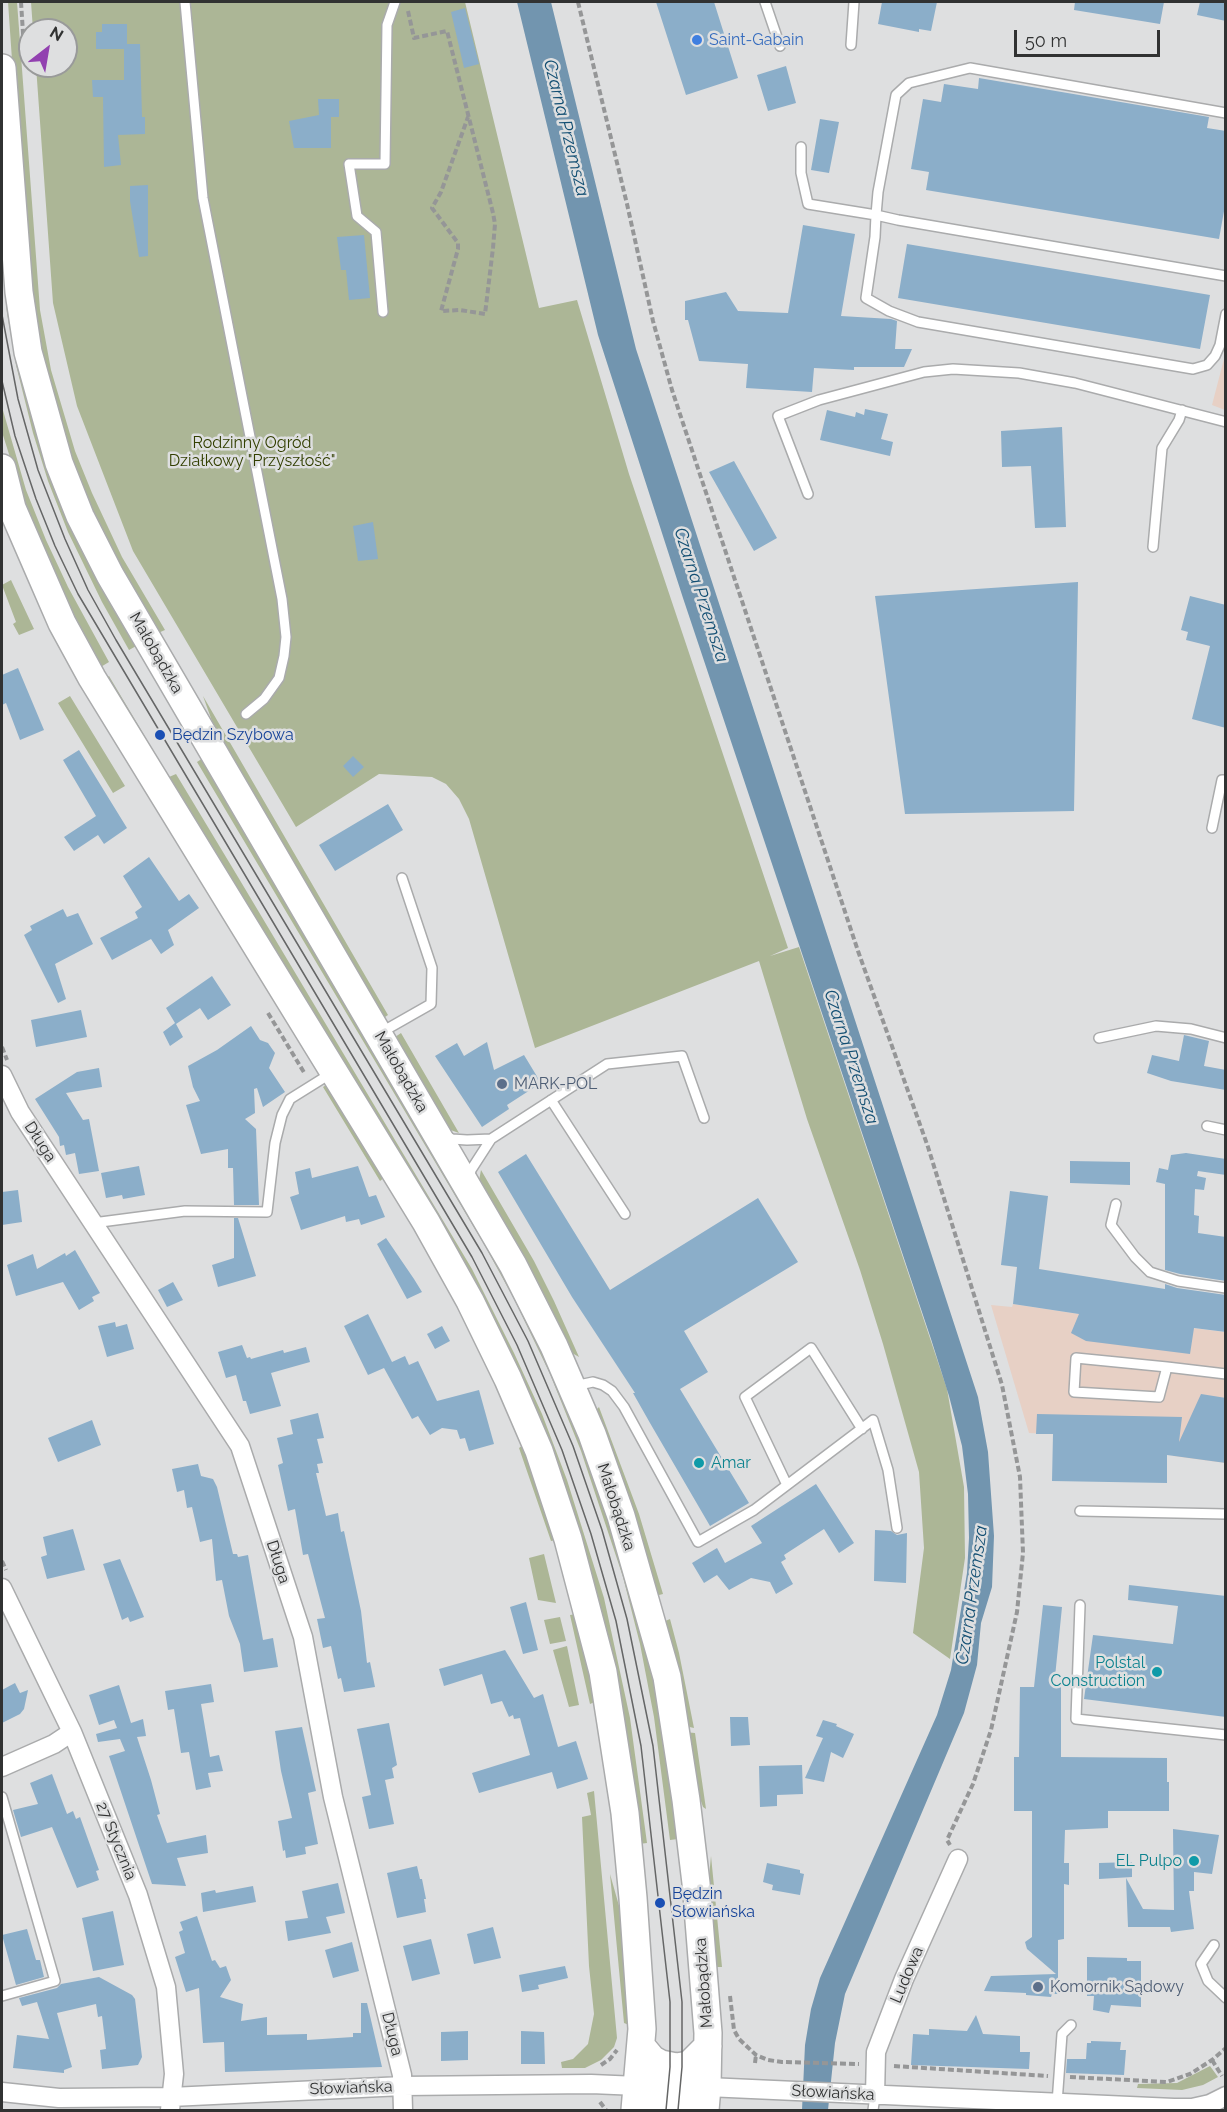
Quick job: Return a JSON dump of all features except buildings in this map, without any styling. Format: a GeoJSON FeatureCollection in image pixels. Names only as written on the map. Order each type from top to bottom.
{"type":"FeatureCollection","features":[{"type":"Feature","properties":{"kind":"street","name":"Małobądzka"},"geometry":{"type":"LineString","coordinates":[[14,68],[22,312],[28,352],[58,463],[110,575],[518,1275],[572,1387],[592,1434],[621,1516],[667,1677],[693,1850],[708,2046],[706,2099]]}},
{"type":"Feature","properties":{"kind":"street"},"geometry":{"type":"LineString","coordinates":[[2,468],[7,510],[62,623],[92,678],[324,1078],[426,1222],[470,1301],[508,1379],[539,1451],[568,1539],[603,1672],[625,1813],[633,1898],[642,2047],[637,2098],[706,2099]]}},
{"type":"Feature","properties":{"kind":"street","name":"Długa"},"geometry":{"type":"LineString","coordinates":[[6,1072],[20,1112],[240,1446],[303,1637],[333,1797],[399,2061],[403,2086],[403,2110]]}},
{"type":"Feature","properties":{"kind":"street","name":"27 Stycznia"},"geometry":{"type":"LineString","coordinates":[[2,1588],[72,1732],[138,1895],[166,1987],[174,2074],[171,2104]]}},
{"type":"Feature","properties":{"kind":"street"},"geometry":{"type":"LineString","coordinates":[[2,1767],[54,1744],[72,1732]]}},
{"type":"Feature","properties":{"kind":"street","name":"Ludowa"},"geometry":{"type":"LineString","coordinates":[[869,2100],[876,2052],[904,1979],[958,1859]]}},
{"type":"Feature","properties":{"kind":"street"},"geometry":{"type":"LineString","coordinates":[[642,2047],[652,2059],[661,2064],[676,2067],[690,2065],[708,2046]]}},
{"type":"Feature","properties":{"kind":"street","name":"Słowiańska"},"geometry":{"type":"LineString","coordinates":[[2,2092],[59,2098],[171,2104],[403,2086],[591,2084],[637,2098]]}},
{"type":"Feature","properties":{"kind":"street","name":"Słowiańska"},"geometry":{"type":"LineString","coordinates":[[706,2099],[768,2090],[869,2100],[944,2104],[1057,2103],[1192,2108],[1216,2103]]}},
{"type":"Feature","properties":{"kind":"street"},"geometry":{"type":"LineString","coordinates":[[650,2110],[673,2106],[688,2110]]}},
{"type":"Feature","properties":{"kind":"lane"},"geometry":{"type":"LineString","coordinates":[[185,2],[203,198],[282,599],[286,637],[279,678],[264,699],[246,714]]}},
{"type":"Feature","properties":{"kind":"lane"},"geometry":{"type":"LineString","coordinates":[[383,312],[376,232],[357,216],[349,164],[385,164],[387,25],[395,2]]}},
{"type":"Feature","properties":{"kind":"lane"},"geometry":{"type":"LineString","coordinates":[[765,2],[780,46]]}},
{"type":"Feature","properties":{"kind":"lane"},"geometry":{"type":"LineString","coordinates":[[852,45],[854,2]]}},
{"type":"Feature","properties":{"kind":"lane"},"geometry":{"type":"LineString","coordinates":[[1226,113],[970,68],[909,83],[896,95],[878,192],[875,237],[866,298],[889,311],[918,322],[1193,369],[1207,365],[1215,356],[1220,345],[1226,314]]}},
{"type":"Feature","properties":{"kind":"lane"},"geometry":{"type":"LineString","coordinates":[[801,147],[801,173],[808,204],[1226,276]]}},
{"type":"Feature","properties":{"kind":"lane"},"geometry":{"type":"LineString","coordinates":[[808,494],[778,416],[819,400],[924,372],[953,369],[1019,373],[1074,383],[1226,422]]}},
{"type":"Feature","properties":{"kind":"lane"},"geometry":{"type":"LineString","coordinates":[[1153,548],[1162,448],[1179,420],[1182,410]]}},
{"type":"Feature","properties":{"kind":"lane"},"geometry":{"type":"LineString","coordinates":[[1212,828],[1222,780],[1226,780]]}},
{"type":"Feature","properties":{"kind":"lane"},"geometry":{"type":"LineString","coordinates":[[378,1034],[431,1004],[432,968],[402,878]]}},
{"type":"Feature","properties":{"kind":"lane"},"geometry":{"type":"LineString","coordinates":[[1099,1038],[1156,1026],[1191,1029],[1226,1038]]}},
{"type":"Feature","properties":{"kind":"lane"},"geometry":{"type":"LineString","coordinates":[[467,1185],[471,1170],[491,1140],[608,1064],[682,1056],[704,1118]]}},
{"type":"Feature","properties":{"kind":"lane"},"geometry":{"type":"LineString","coordinates":[[93,1223],[185,1210],[267,1212],[275,1143],[282,1115],[290,1099],[324,1078]]}},
{"type":"Feature","properties":{"kind":"lane"},"geometry":{"type":"LineString","coordinates":[[551,1100],[625,1214]]}},
{"type":"Feature","properties":{"kind":"lane"},"geometry":{"type":"LineString","coordinates":[[1207,1126],[1226,1130]]}},
{"type":"Feature","properties":{"kind":"lane"},"geometry":{"type":"LineString","coordinates":[[435,1130],[452,1138],[491,1140]]}},
{"type":"Feature","properties":{"kind":"lane"},"geometry":{"type":"LineString","coordinates":[[1116,1204],[1111,1225],[1135,1257],[1150,1272],[1178,1281],[1226,1288]]}},
{"type":"Feature","properties":{"kind":"lane"},"geometry":{"type":"LineString","coordinates":[[787,1485],[745,1397],[754,1390],[811,1348],[862,1429]]}},
{"type":"Feature","properties":{"kind":"lane"},"geometry":{"type":"LineString","coordinates":[[1167,1367],[1159,1397],[1074,1392],[1076,1358],[1167,1367],[1226,1374]]}},
{"type":"Feature","properties":{"kind":"lane"},"geometry":{"type":"LineString","coordinates":[[572,1387],[593,1382],[612,1391],[624,1407],[698,1542],[754,1510],[873,1420],[888,1470],[897,1528]]}},
{"type":"Feature","properties":{"kind":"lane"},"geometry":{"type":"LineString","coordinates":[[1080,1511],[1226,1514]]}},
{"type":"Feature","properties":{"kind":"lane"},"geometry":{"type":"LineString","coordinates":[[1080,1605],[1076,1719],[1226,1735]]}},
{"type":"Feature","properties":{"kind":"lane"},"geometry":{"type":"LineString","coordinates":[[2,1797],[55,1981],[2,1996]]}},
{"type":"Feature","properties":{"kind":"lane"},"geometry":{"type":"LineString","coordinates":[[1215,1945],[1201,1964],[1208,1981],[1226,1998]]}},
{"type":"Feature","properties":{"kind":"lane"},"geometry":{"type":"LineString","coordinates":[[1057,2103],[1062,2034],[1071,2025]]}},
{"type":"Feature","properties":{"kind":"path"},"geometry":{"type":"LineString","coordinates":[[14,68],[21,2]]}},
{"type":"Feature","properties":{"kind":"path"},"geometry":{"type":"LineString","coordinates":[[578,2],[653,321],[672,390],[854,940],[928,1147],[1004,1396],[1020,1477],[1023,1553],[1017,1612],[991,1730],[973,1784],[947,1840],[958,1859]]}},
{"type":"Feature","properties":{"kind":"path"},"geometry":{"type":"LineString","coordinates":[[407,7],[414,38],[447,31],[495,224],[485,314],[460,310],[441,311],[458,243],[432,208],[441,192],[468,117]]}},
{"type":"Feature","properties":{"kind":"path"},"geometry":{"type":"LineString","coordinates":[[266,1009],[308,1079],[324,1078]]}},
{"type":"Feature","properties":{"kind":"path"},"geometry":{"type":"LineString","coordinates":[[2,1047],[6,1072]]}},
{"type":"Feature","properties":{"kind":"path"},"geometry":{"type":"LineString","coordinates":[[755,2063],[756,2055],[782,2062],[867,2064]]}},
{"type":"Feature","properties":{"kind":"path"},"geometry":{"type":"LineString","coordinates":[[1212,2060],[1222,2076]]}},
{"type":"Feature","properties":{"kind":"path"},"geometry":{"type":"LineString","coordinates":[[956,2078],[957,2070]]}},
{"type":"Feature","properties":{"kind":"shaded area"},"geometry":{"type":"Polygon","coordinates":[[[1225,355],[1225,410],[1212,405],[1225,355]]]}},
{"type":"Feature","properties":{"kind":"shaded area"},"geometry":{"type":"Polygon","coordinates":[[[1013,1304],[1225,1332],[1225,1463],[1173,1456],[1174,1440],[1029,1433],[991,1305],[1012,1307],[1013,1304]]]}},
{"type":"Feature","properties":{"kind":"green space"},"geometry":{"type":"Polygon","coordinates":[[[8,2],[17,2],[18,78],[23,78],[40,310],[51,370],[75,451],[92,493],[122,557],[165,630],[158,633],[106,546],[77,482],[42,368],[23,219],[8,2]]]}},
{"type":"Feature","properties":{"kind":"green space","name":"Rodzinny Ogród Działkowy \"Przyszłość\""},"geometry":{"type":"Polygon","coordinates":[[[31,2],[465,2],[539,308],[577,300],[629,474],[788,948],[770,956],[799,947],[947,1389],[964,1487],[965,1558],[950,1659],[913,1633],[924,1548],[919,1472],[860,1270],[807,1119],[759,961],[535,1048],[469,819],[459,799],[446,784],[432,777],[379,774],[296,827],[133,551],[77,406],[53,303],[37,78],[78,78],[78,18],[32,18],[31,2]]]}},
{"type":"Feature","properties":{"kind":"green space"},"geometry":{"type":"Polygon","coordinates":[[[2,205],[8,289],[138,645],[129,650],[102,602],[68,532],[48,481],[33,433],[16,365],[7,313],[2,263],[2,205]]]}},
{"type":"Feature","properties":{"kind":"green space"},"geometry":{"type":"Polygon","coordinates":[[[2,407],[26,490],[46,540],[68,587],[109,662],[99,668],[37,543],[2,432],[2,407]]]}},
{"type":"Feature","properties":{"kind":"green space"},"geometry":{"type":"Polygon","coordinates":[[[11,580],[34,629],[19,635],[13,624],[16,622],[2,585],[11,580]]]}},
{"type":"Feature","properties":{"kind":"green space"},"geometry":{"type":"Polygon","coordinates":[[[109,676],[169,777],[176,774],[238,877],[472,1269],[514,1353],[542,1414],[567,1480],[604,1598],[630,1718],[647,1843],[639,1844],[561,1483],[105,679],[109,676]]]}},
{"type":"Feature","properties":{"kind":"green space"},"geometry":{"type":"Polygon","coordinates":[[[70,696],[125,786],[113,793],[58,703],[70,696]]]}},
{"type":"Feature","properties":{"kind":"green space"},"geometry":{"type":"Polygon","coordinates":[[[203,696],[388,1015],[382,1019],[218,738],[203,696]]]}},
{"type":"Feature","properties":{"kind":"green space"},"geometry":{"type":"Polygon","coordinates":[[[203,758],[383,1063],[536,1333],[596,1476],[652,1673],[661,1717],[678,1839],[670,1840],[654,1717],[640,1644],[623,1577],[581,1451],[550,1374],[514,1299],[485,1246],[197,762],[203,758]]]}},
{"type":"Feature","properties":{"kind":"green space"},"geometry":{"type":"Polygon","coordinates":[[[401,1033],[459,1133],[445,1128],[392,1039],[401,1033]]]}},
{"type":"Feature","properties":{"kind":"green space"},"geometry":{"type":"Polygon","coordinates":[[[329,1083],[385,1177],[380,1181],[323,1087],[329,1083]]]}},
{"type":"Feature","properties":{"kind":"green space"},"geometry":{"type":"Polygon","coordinates":[[[481,1170],[534,1261],[579,1357],[567,1350],[478,1186],[481,1170]]]}},
{"type":"Feature","properties":{"kind":"green space"},"geometry":{"type":"Polygon","coordinates":[[[599,1407],[639,1514],[663,1594],[655,1596],[595,1411],[599,1407]]]}},
{"type":"Feature","properties":{"kind":"green space"},"geometry":{"type":"Polygon","coordinates":[[[523,1445],[556,1540],[551,1541],[519,1448],[523,1445]]]}},
{"type":"Feature","properties":{"kind":"green space"},"geometry":{"type":"Polygon","coordinates":[[[544,1554],[556,1603],[538,1600],[529,1558],[544,1554]]]}},
{"type":"Feature","properties":{"kind":"green space"},"geometry":{"type":"Polygon","coordinates":[[[577,1614],[597,1701],[590,1704],[570,1615],[577,1614]]]}},
{"type":"Feature","properties":{"kind":"green space"},"geometry":{"type":"Polygon","coordinates":[[[560,1617],[566,1641],[550,1644],[544,1620],[560,1617]]]}},
{"type":"Feature","properties":{"kind":"green space"},"geometry":{"type":"Polygon","coordinates":[[[670,1619],[694,1728],[685,1726],[663,1622],[670,1619]]]}},
{"type":"Feature","properties":{"kind":"green space"},"geometry":{"type":"Polygon","coordinates":[[[567,1646],[579,1705],[569,1707],[553,1650],[567,1646]]]}},
{"type":"Feature","properties":{"kind":"green space"},"geometry":{"type":"Polygon","coordinates":[[[684,1732],[695,1733],[706,1809],[703,1807],[693,1778],[684,1732]]]}},
{"type":"Feature","properties":{"kind":"green space"},"geometry":{"type":"Polygon","coordinates":[[[594,1791],[617,2038],[614,2047],[601,2060],[585,2068],[562,2068],[561,2062],[573,2059],[588,2044],[594,2014],[589,1966],[582,1817],[591,1815],[587,1793],[594,1791]]]}},
{"type":"Feature","properties":{"kind":"green space"},"geometry":{"type":"Polygon","coordinates":[[[711,1856],[722,1967],[714,1967],[707,1899],[711,1856]]]}},
{"type":"Feature","properties":{"kind":"green space"},"geometry":{"type":"Polygon","coordinates":[[[610,1874],[623,1920],[629,2025],[624,2023],[610,1874]]]}},
{"type":"Feature","properties":{"kind":"green space"},"geometry":{"type":"Polygon","coordinates":[[[1210,2066],[1218,2077],[1203,2085],[1182,2090],[1137,2088],[1138,2084],[1177,2083],[1210,2066]]]}},
{"type":"Feature","properties":{"kind":"water","name":"Czarna Przemsza"},"geometry":{"type":"Polygon","coordinates":[[[517,2],[551,2],[636,349],[978,1397],[988,1452],[994,1536],[992,1587],[981,1623],[977,1665],[964,1713],[845,1994],[835,2043],[828,2110],[802,2110],[805,2045],[811,2009],[820,1978],[937,1715],[951,1670],[967,1573],[969,1538],[968,1494],[962,1446],[931,1339],[683,598],[598,335],[517,2]]]}},
{"type":"Feature","properties":{"kind":"tram line"},"geometry":{"type":"LineString","coordinates":[[2,315],[18,399],[38,470],[88,590],[482,1253],[528,1341],[573,1446],[602,1530],[627,1619],[653,1746],[682,2002],[682,2067],[678,2110]]}},
{"type":"Feature","properties":{"kind":"tram line"},"geometry":{"type":"LineString","coordinates":[[2,381],[15,436],[36,499],[78,594],[472,1257],[517,1345],[562,1450],[591,1534],[616,1621],[641,1746],[670,2002],[670,2067],[666,2110]]}},
{"type":"Feature","properties":{"kind":"place","name":"Saint-Gabain"},"geometry":{"type":"Point","coordinates":[697,40]}},
{"type":"Feature","properties":{"kind":"place","name":"Będzin Szybowa"},"geometry":{"type":"Point","coordinates":[160,735]}},
{"type":"Feature","properties":{"kind":"place","name":"MARK-POL"},"geometry":{"type":"Point","coordinates":[502,1084]}},
{"type":"Feature","properties":{"kind":"place","name":"Amar"},"geometry":{"type":"Point","coordinates":[699,1463]}},
{"type":"Feature","properties":{"kind":"place","name":"Polstal Construction"},"geometry":{"type":"Point","coordinates":[1157,1672]}},
{"type":"Feature","properties":{"kind":"place","name":"EL Pulpo"},"geometry":{"type":"Point","coordinates":[1194,1861]}},
{"type":"Feature","properties":{"kind":"place","name":"Będzin Słowiańska"},"geometry":{"type":"Point","coordinates":[660,1903]}},
{"type":"Feature","properties":{"kind":"place","name":"Komornik Sądowy"},"geometry":{"type":"Point","coordinates":[1038,1987]}}]}
